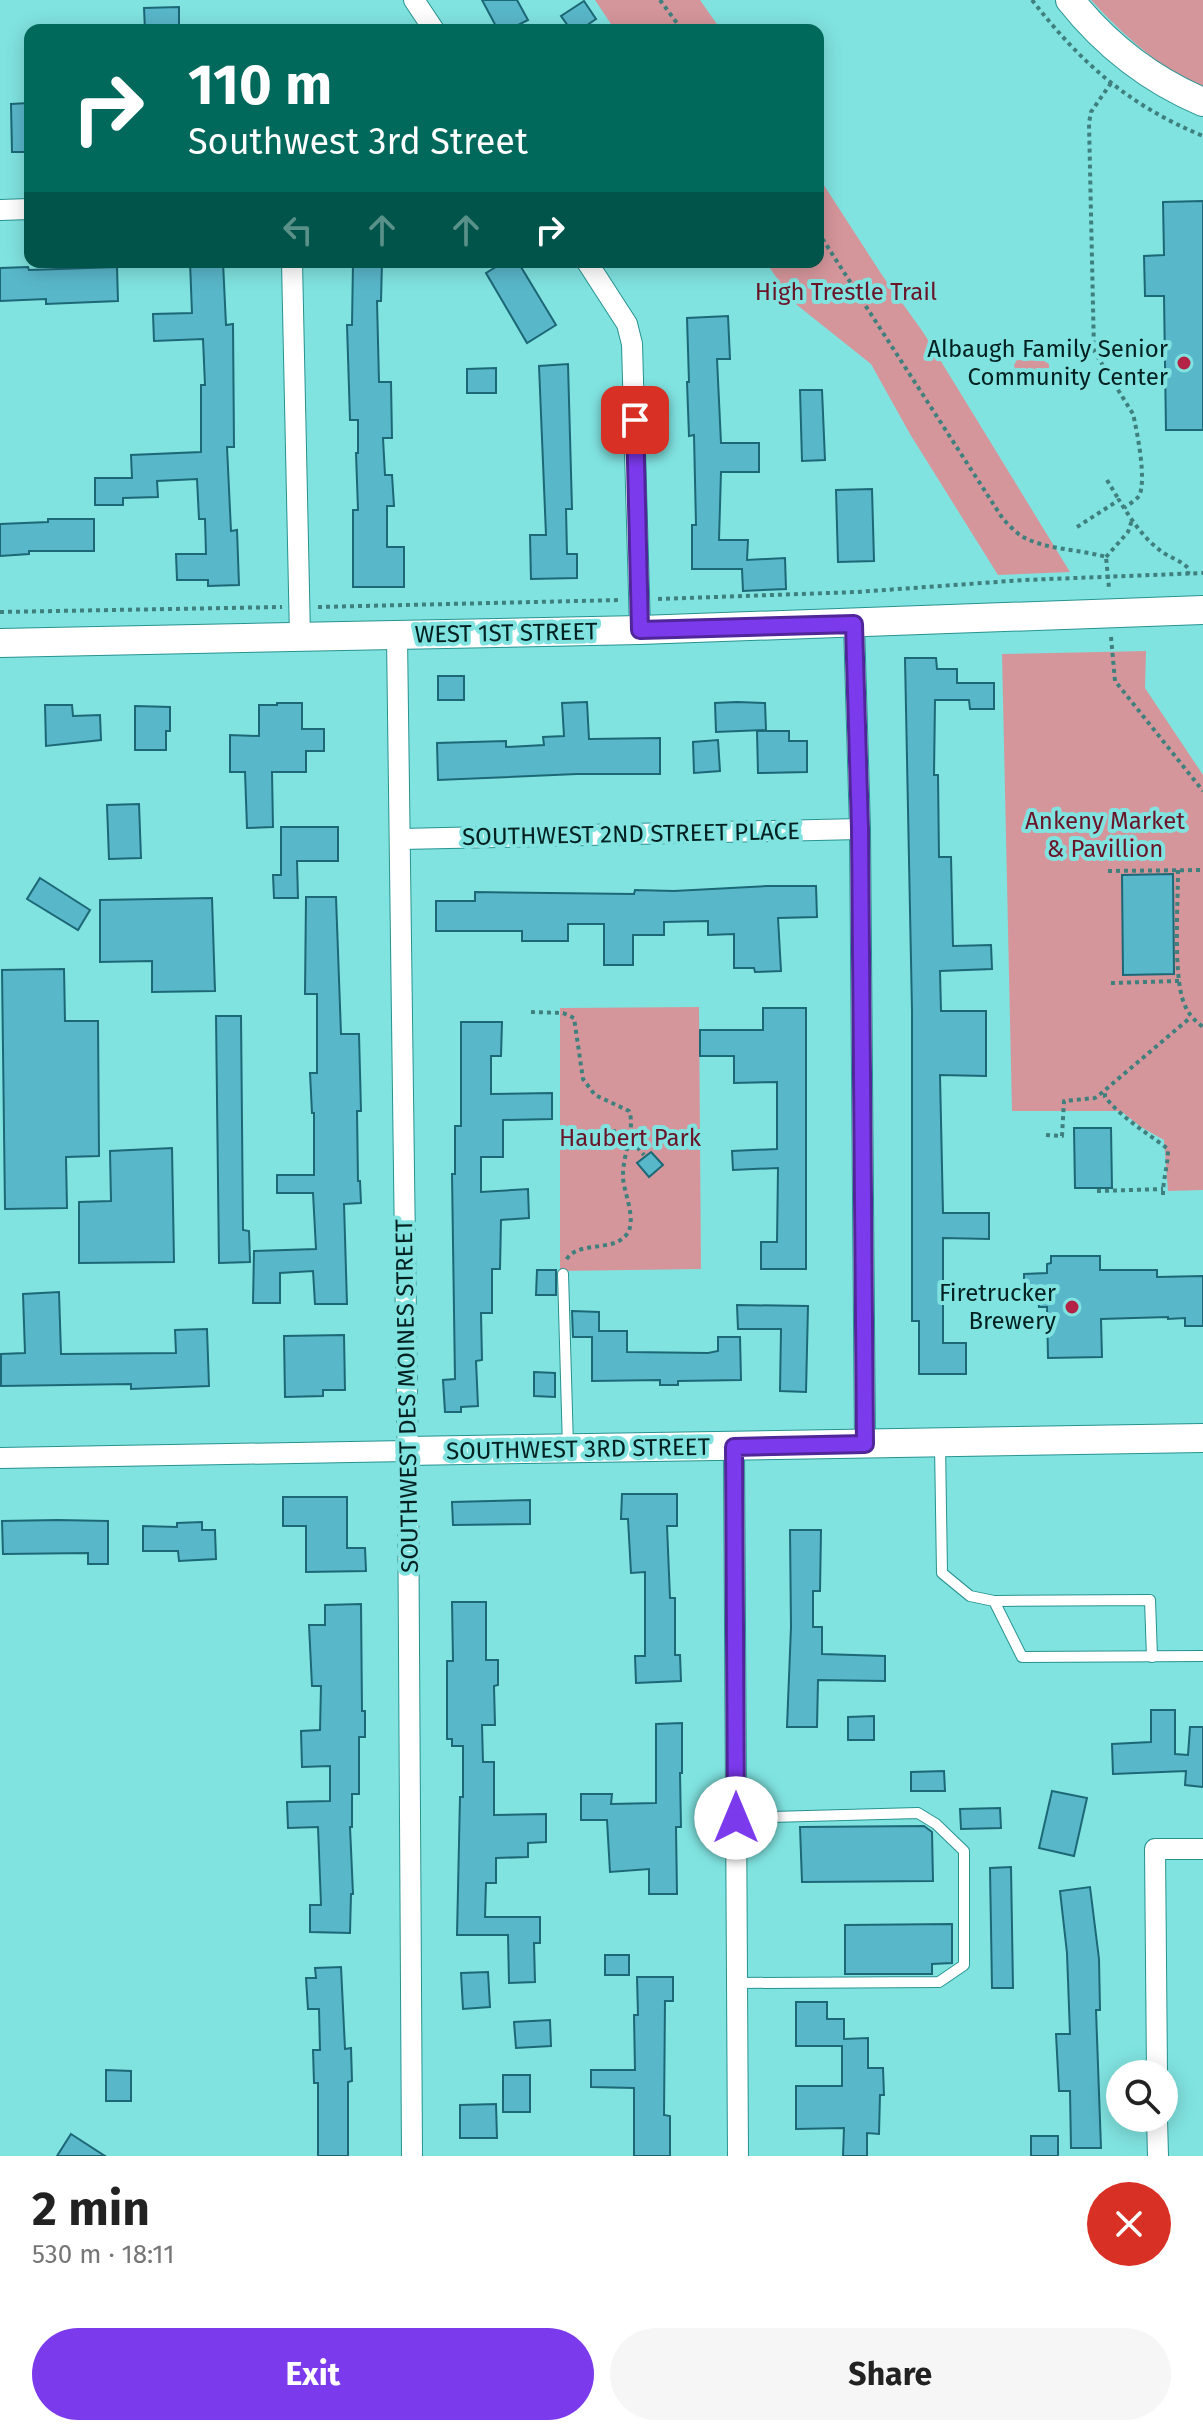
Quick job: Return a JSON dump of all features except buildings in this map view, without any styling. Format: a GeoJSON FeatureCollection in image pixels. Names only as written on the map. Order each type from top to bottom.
{"type":"FeatureCollection","features":[{"type":"Feature","properties":{"kind":"main road"},"geometry":{"type":"LineString","coordinates":[[1070,0],[1114,47],[1146,71],[1203,102]]}},
{"type":"Feature","properties":{"kind":"main road","name":"WEST 1ST STREET"},"geometry":{"type":"LineString","coordinates":[[0,643],[640,630],[1203,610]]}},
{"type":"Feature","properties":{"kind":"main road","name":"SOUTHWEST 3RD STREET"},"geometry":{"type":"LineString","coordinates":[[407,1451],[1203,1438]]}},
{"type":"Feature","properties":{"kind":"street"},"geometry":{"type":"LineString","coordinates":[[414,0],[430,24]]}},
{"type":"Feature","properties":{"kind":"street"},"geometry":{"type":"LineString","coordinates":[[0,210],[24,209]]}},
{"type":"Feature","properties":{"kind":"street"},"geometry":{"type":"LineString","coordinates":[[292,268],[300,637]]}},
{"type":"Feature","properties":{"kind":"street"},"geometry":{"type":"LineString","coordinates":[[591,268],[627,324],[632,344],[640,630]]}},
{"type":"Feature","properties":{"kind":"street"},"geometry":{"type":"LineString","coordinates":[[854,624],[860,829],[865,1444]]}},
{"type":"Feature","properties":{"kind":"street","name":"SOUTHWEST DES MOINES STREET"},"geometry":{"type":"LineString","coordinates":[[397,636],[412,2156]]}},
{"type":"Feature","properties":{"kind":"street","name":"SOUTHWEST 2ND STREET PLACE"},"geometry":{"type":"LineString","coordinates":[[401,839],[860,829]]}},
{"type":"Feature","properties":{"kind":"street"},"geometry":{"type":"LineString","coordinates":[[734,1447],[738,2156]]}},
{"type":"Feature","properties":{"kind":"street","name":"SOUTHWEST 3RD STREET"},"geometry":{"type":"LineString","coordinates":[[0,1458],[407,1451]]}},
{"type":"Feature","properties":{"kind":"street"},"geometry":{"type":"LineString","coordinates":[[1157,2060],[1155,1849],[1203,1849]]}},
{"type":"Feature","properties":{"kind":"street"},"geometry":{"type":"LineString","coordinates":[[1157,2132],[1158,2156]]}},
{"type":"Feature","properties":{"kind":"lane"},"geometry":{"type":"LineString","coordinates":[[563,1274],[568,1449]]}},
{"type":"Feature","properties":{"kind":"lane"},"geometry":{"type":"LineString","coordinates":[[940,1442],[942,1573],[970,1596],[994,1601],[1150,1600],[1152,1657]]}},
{"type":"Feature","properties":{"kind":"lane"},"geometry":{"type":"LineString","coordinates":[[994,1601],[1022,1657],[1203,1656]]}},
{"type":"Feature","properties":{"kind":"lane"},"geometry":{"type":"LineString","coordinates":[[736,1818],[918,1813],[936,1824],[964,1851],[964,1965],[939,1982],[737,1983]]}},
{"type":"Feature","properties":{"kind":"path"},"geometry":{"type":"LineString","coordinates":[[660,0],[678,24]]}},
{"type":"Feature","properties":{"kind":"path"},"geometry":{"type":"LineString","coordinates":[[1111,83],[1091,112],[1089,123],[1094,351],[1133,414],[1136,425],[1142,485],[1138,497],[1124,508]]}},
{"type":"Feature","properties":{"kind":"path"},"geometry":{"type":"LineString","coordinates":[[824,241],[1003,519],[1021,536],[1048,546],[1106,557]]}},
{"type":"Feature","properties":{"kind":"path"},"geometry":{"type":"LineString","coordinates":[[1107,480],[1132,520],[1162,552],[1184,563],[1189,569],[1188,574]]}},
{"type":"Feature","properties":{"kind":"path"},"geometry":{"type":"LineString","coordinates":[[1077,527],[1119,500]]}},
{"type":"Feature","properties":{"kind":"path"},"geometry":{"type":"LineString","coordinates":[[1106,557],[1128,532],[1132,520]]}},
{"type":"Feature","properties":{"kind":"path"},"geometry":{"type":"LineString","coordinates":[[1106,557],[1109,590]]}},
{"type":"Feature","properties":{"kind":"path"},"geometry":{"type":"LineString","coordinates":[[0,612],[639,600],[843,593],[1203,573]]}},
{"type":"Feature","properties":{"kind":"path"},"geometry":{"type":"LineString","coordinates":[[1111,634],[1115,681],[1203,791]]}},
{"type":"Feature","properties":{"kind":"path"},"geometry":{"type":"LineString","coordinates":[[1178,870],[1179,981],[1183,1001],[1191,1017],[1203,1027]]}},
{"type":"Feature","properties":{"kind":"path"},"geometry":{"type":"LineString","coordinates":[[1108,871],[1203,870]]}},
{"type":"Feature","properties":{"kind":"path"},"geometry":{"type":"LineString","coordinates":[[1111,983],[1179,981]]}},
{"type":"Feature","properties":{"kind":"path"},"geometry":{"type":"LineString","coordinates":[[531,1012],[563,1013],[574,1018],[583,1079],[595,1095],[629,1111],[632,1124],[623,1161],[630,1217],[627,1234],[609,1243],[572,1252],[567,1257],[563,1274]]}},
{"type":"Feature","properties":{"kind":"path"},"geometry":{"type":"LineString","coordinates":[[1046,1135],[1062,1136],[1064,1101],[1095,1098],[1191,1017]]}},
{"type":"Feature","properties":{"kind":"path"},"geometry":{"type":"LineString","coordinates":[[1105,1090],[1105,1097],[1136,1128],[1168,1149],[1163,1195]]}},
{"type":"Feature","properties":{"kind":"path"},"geometry":{"type":"LineString","coordinates":[[612,1131],[624,1132],[644,1155]]}},
{"type":"Feature","properties":{"kind":"path"},"geometry":{"type":"LineString","coordinates":[[1097,1191],[1163,1189]]}},
{"type":"Feature","properties":{"kind":"green space"},"geometry":{"type":"Polygon","coordinates":[[[595,0],[700,0],[717,24],[611,24],[595,0]]]}},
{"type":"Feature","properties":{"kind":"green space"},"geometry":{"type":"Polygon","coordinates":[[[1091,0],[1203,0],[1203,87],[1142,50],[1091,0]]]}},
{"type":"Feature","properties":{"kind":"green space","name":"High Trestle Trail"},"geometry":{"type":"Polygon","coordinates":[[[824,185],[923,332],[1070,572],[998,575],[910,434],[871,364],[792,301],[770,268],[824,268],[824,185]]]}},
{"type":"Feature","properties":{"kind":"green space"},"geometry":{"type":"Polygon","coordinates":[[[1017,360],[1044,361],[1049,364],[1049,371],[1023,389],[1014,365],[1017,360]]]}},
{"type":"Feature","properties":{"kind":"green space","name":"Ankeny Market & Pavillion"},"geometry":{"type":"Polygon","coordinates":[[[1146,651],[1145,688],[1203,775],[1203,1190],[1168,1191],[1164,1140],[1121,1111],[1012,1111],[1002,654],[1146,651]]]}},
{"type":"Feature","properties":{"kind":"green space","name":"Haubert Park"},"geometry":{"type":"Polygon","coordinates":[[[699,1007],[701,1269],[560,1271],[560,1008],[699,1007]]]}},
{"type":"Feature","properties":{"kind":"place","name":"Albaugh Family Senior Community Center"},"geometry":{"type":"Point","coordinates":[1184,363]}},
{"type":"Feature","properties":{"kind":"place","name":"Firetrucker Brewery"},"geometry":{"type":"Point","coordinates":[1072,1307]}},
{"type":"Feature","properties":{"kind":"route"},"geometry":{"type":"LineString","coordinates":[[635,420],[640,630],[854,624],[860,829],[865,1444],[734,1447],[736,1818]]}}]}
